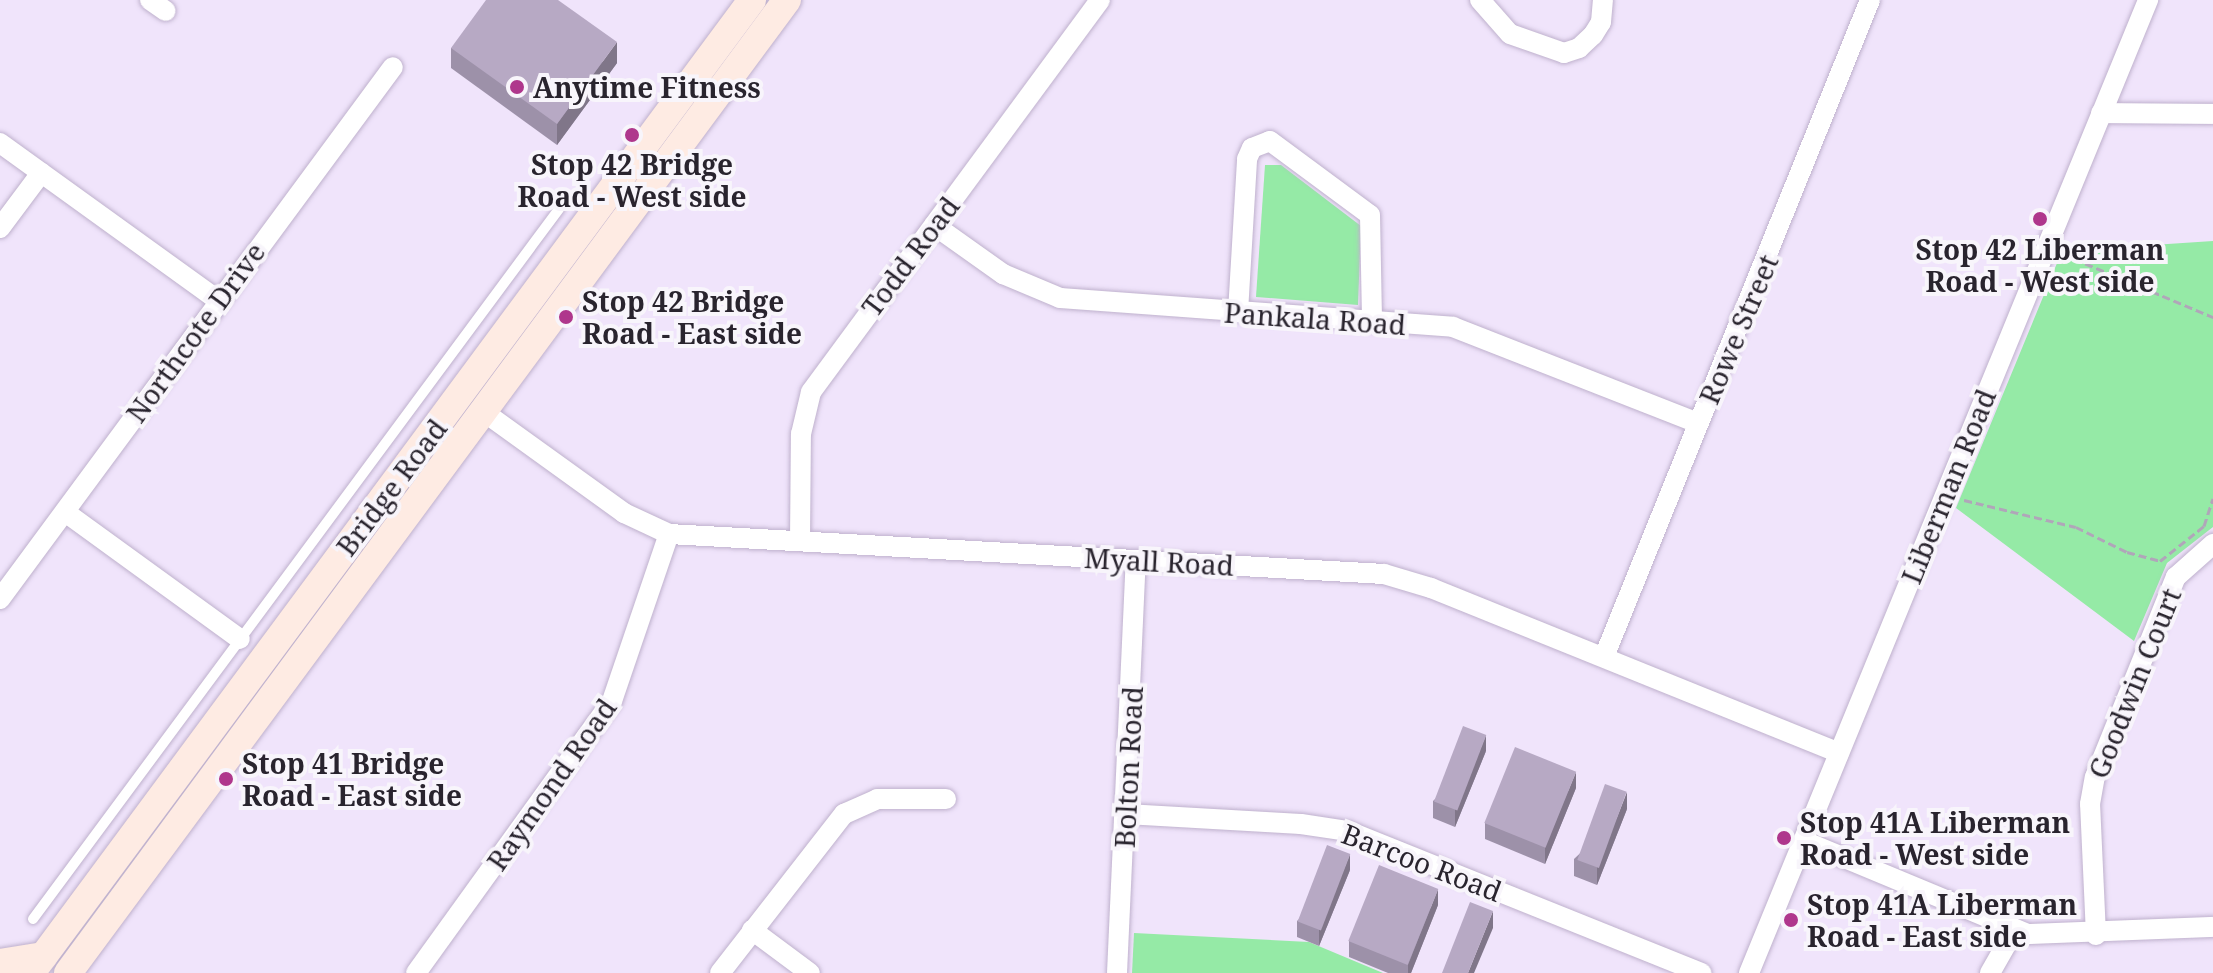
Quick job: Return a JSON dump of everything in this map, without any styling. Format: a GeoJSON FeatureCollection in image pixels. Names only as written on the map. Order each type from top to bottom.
{"type":"FeatureCollection","features":[{"type":"Feature","properties":{"kind":"main road","name":"Bridge Road"},"geometry":{"type":"LineString","coordinates":[[37,965],[752,0]]}},
{"type":"Feature","properties":{"kind":"main road","name":"Bridge Road"},"geometry":{"type":"LineString","coordinates":[[68,973],[787,0]]}},
{"type":"Feature","properties":{"kind":"main road"},"geometry":{"type":"LineString","coordinates":[[459,395],[484,412]]}},
{"type":"Feature","properties":{"kind":"main road"},"geometry":{"type":"LineString","coordinates":[[0,963],[37,965]]}},
{"type":"Feature","properties":{"kind":"street","name":"Todd Road"},"geometry":{"type":"LineString","coordinates":[[800,541],[801,434],[807,400],[1100,0]]}},
{"type":"Feature","properties":{"kind":"street"},"geometry":{"type":"LineString","coordinates":[[1480,0],[1510,34],[1564,53],[1579,48],[1593,35],[1601,22],[1603,0]]}},
{"type":"Feature","properties":{"kind":"street","name":"Rowe Street"},"geometry":{"type":"LineString","coordinates":[[1604,657],[1870,0]]}},
{"type":"Feature","properties":{"kind":"street","name":"Liberman Road"},"geometry":{"type":"LineString","coordinates":[[1749,973],[2148,0]]}},
{"type":"Feature","properties":{"kind":"street","name":"Northcote Drive"},"geometry":{"type":"LineString","coordinates":[[0,599],[393,67]]}},
{"type":"Feature","properties":{"kind":"street"},"geometry":{"type":"LineString","coordinates":[[2101,113],[2213,114]]}},
{"type":"Feature","properties":{"kind":"street"},"geometry":{"type":"LineString","coordinates":[[1238,312],[1247,159],[1252,148],[1270,141],[1370,215],[1372,321]]}},
{"type":"Feature","properties":{"kind":"street"},"geometry":{"type":"LineString","coordinates":[[0,143],[218,300]]}},
{"type":"Feature","properties":{"kind":"street"},"geometry":{"type":"LineString","coordinates":[[0,228],[41,173]]}},
{"type":"Feature","properties":{"kind":"street","name":"Pankala Road"},"geometry":{"type":"LineString","coordinates":[[934,225],[1003,274],[1051,296],[1112,306],[1372,321],[1465,330],[1698,423]]}},
{"type":"Feature","properties":{"kind":"street","name":"Myall Road"},"geometry":{"type":"LineString","coordinates":[[484,412],[624,513],[669,534],[1384,574],[1604,657],[1839,753]]}},
{"type":"Feature","properties":{"kind":"street"},"geometry":{"type":"LineString","coordinates":[[65,512],[240,639]]}},
{"type":"Feature","properties":{"kind":"street","name":"Raymond Road"},"geometry":{"type":"LineString","coordinates":[[416,973],[612,701],[669,534]]}},
{"type":"Feature","properties":{"kind":"street","name":"Goodwin Court"},"geometry":{"type":"LineString","coordinates":[[2096,935],[2090,804],[2095,777],[2176,577],[2213,544]]}},
{"type":"Feature","properties":{"kind":"street","name":"Bolton Road"},"geometry":{"type":"LineString","coordinates":[[1117,973],[1136,560]]}},
{"type":"Feature","properties":{"kind":"street"},"geometry":{"type":"LineString","coordinates":[[720,973],[825,834],[853,807],[877,799],[946,799]]}},
{"type":"Feature","properties":{"kind":"street","name":"Barcoo Road"},"geometry":{"type":"LineString","coordinates":[[1126,814],[1301,824],[1348,831],[1702,973]]}},
{"type":"Feature","properties":{"kind":"street"},"geometry":{"type":"LineString","coordinates":[[1804,841],[2014,931],[2096,935],[2213,927]]}},
{"type":"Feature","properties":{"kind":"street"},"geometry":{"type":"LineString","coordinates":[[752,930],[810,973]]}},
{"type":"Feature","properties":{"kind":"street"},"geometry":{"type":"LineString","coordinates":[[1990,973],[2014,931]]}},
{"type":"Feature","properties":{"kind":"lane","name":"Bridge Road"},"geometry":{"type":"LineString","coordinates":[[33,919],[559,209]]}},
{"type":"Feature","properties":{"kind":"path"},"geometry":{"type":"LineString","coordinates":[[2056,251],[2213,317]]}},
{"type":"Feature","properties":{"kind":"path"},"geometry":{"type":"LineString","coordinates":[[1969,486],[1963,500],[2076,527],[2127,552],[2160,561],[2204,526],[2213,498]]}},
{"type":"Feature","properties":{"kind":"green space"},"geometry":{"type":"Polygon","coordinates":[[[1265,165],[1281,165],[1361,226],[1358,305],[1256,297],[1265,165]]]}},
{"type":"Feature","properties":{"kind":"green space"},"geometry":{"type":"Polygon","coordinates":[[[2213,241],[2213,527],[2167,563],[2134,641],[1956,508],[2062,251],[2213,241]]]}},
{"type":"Feature","properties":{"kind":"green space"},"geometry":{"type":"Polygon","coordinates":[[[1134,933],[1309,942],[1383,973],[1132,973],[1134,933]]]}},
{"type":"Feature","properties":{"kind":"building","name":"Anytime Fitness"},"geometry":{"type":"Polygon","coordinates":[[[486,0],[558,0],[617,42],[557,124],[451,48],[486,0]]]}},
{"type":"Feature","properties":{"kind":"building"},"geometry":{"type":"Polygon","coordinates":[[[1463,726],[1486,735],[1457,811],[1434,802],[1463,726]]]}},
{"type":"Feature","properties":{"kind":"building"},"geometry":{"type":"Polygon","coordinates":[[[1515,747],[1576,772],[1545,848],[1484,823],[1515,747]]]}},
{"type":"Feature","properties":{"kind":"building"},"geometry":{"type":"Polygon","coordinates":[[[1605,784],[1627,792],[1599,868],[1577,860],[1605,784]]]}},
{"type":"Feature","properties":{"kind":"building"},"geometry":{"type":"Polygon","coordinates":[[[1327,845],[1350,854],[1321,931],[1298,922],[1327,845]]]}},
{"type":"Feature","properties":{"kind":"building"},"geometry":{"type":"Polygon","coordinates":[[[1379,865],[1438,889],[1408,965],[1348,941],[1379,865]]]}},
{"type":"Feature","properties":{"kind":"building"},"geometry":{"type":"Polygon","coordinates":[[[1470,902],[1493,911],[1468,973],[1442,973],[1470,902]]]}},
{"type":"Feature","properties":{"kind":"place","name":"Anytime Fitness"},"geometry":{"type":"Point","coordinates":[517,87]}},
{"type":"Feature","properties":{"kind":"place","name":"Stop 42 Bridge Road - West side"},"geometry":{"type":"Point","coordinates":[632,135]}},
{"type":"Feature","properties":{"kind":"place","name":"Stop 42 Liberman Road - West side"},"geometry":{"type":"Point","coordinates":[2040,219]}},
{"type":"Feature","properties":{"kind":"place","name":"Stop 42 Bridge Road - East side"},"geometry":{"type":"Point","coordinates":[566,317]}},
{"type":"Feature","properties":{"kind":"place","name":"Stop 41 Bridge Road - East side"},"geometry":{"type":"Point","coordinates":[226,779]}},
{"type":"Feature","properties":{"kind":"place","name":"Stop 41A Liberman Road - West side"},"geometry":{"type":"Point","coordinates":[1784,838]}},
{"type":"Feature","properties":{"kind":"place","name":"Stop 41A Liberman Road - East side"},"geometry":{"type":"Point","coordinates":[1791,920]}}]}
